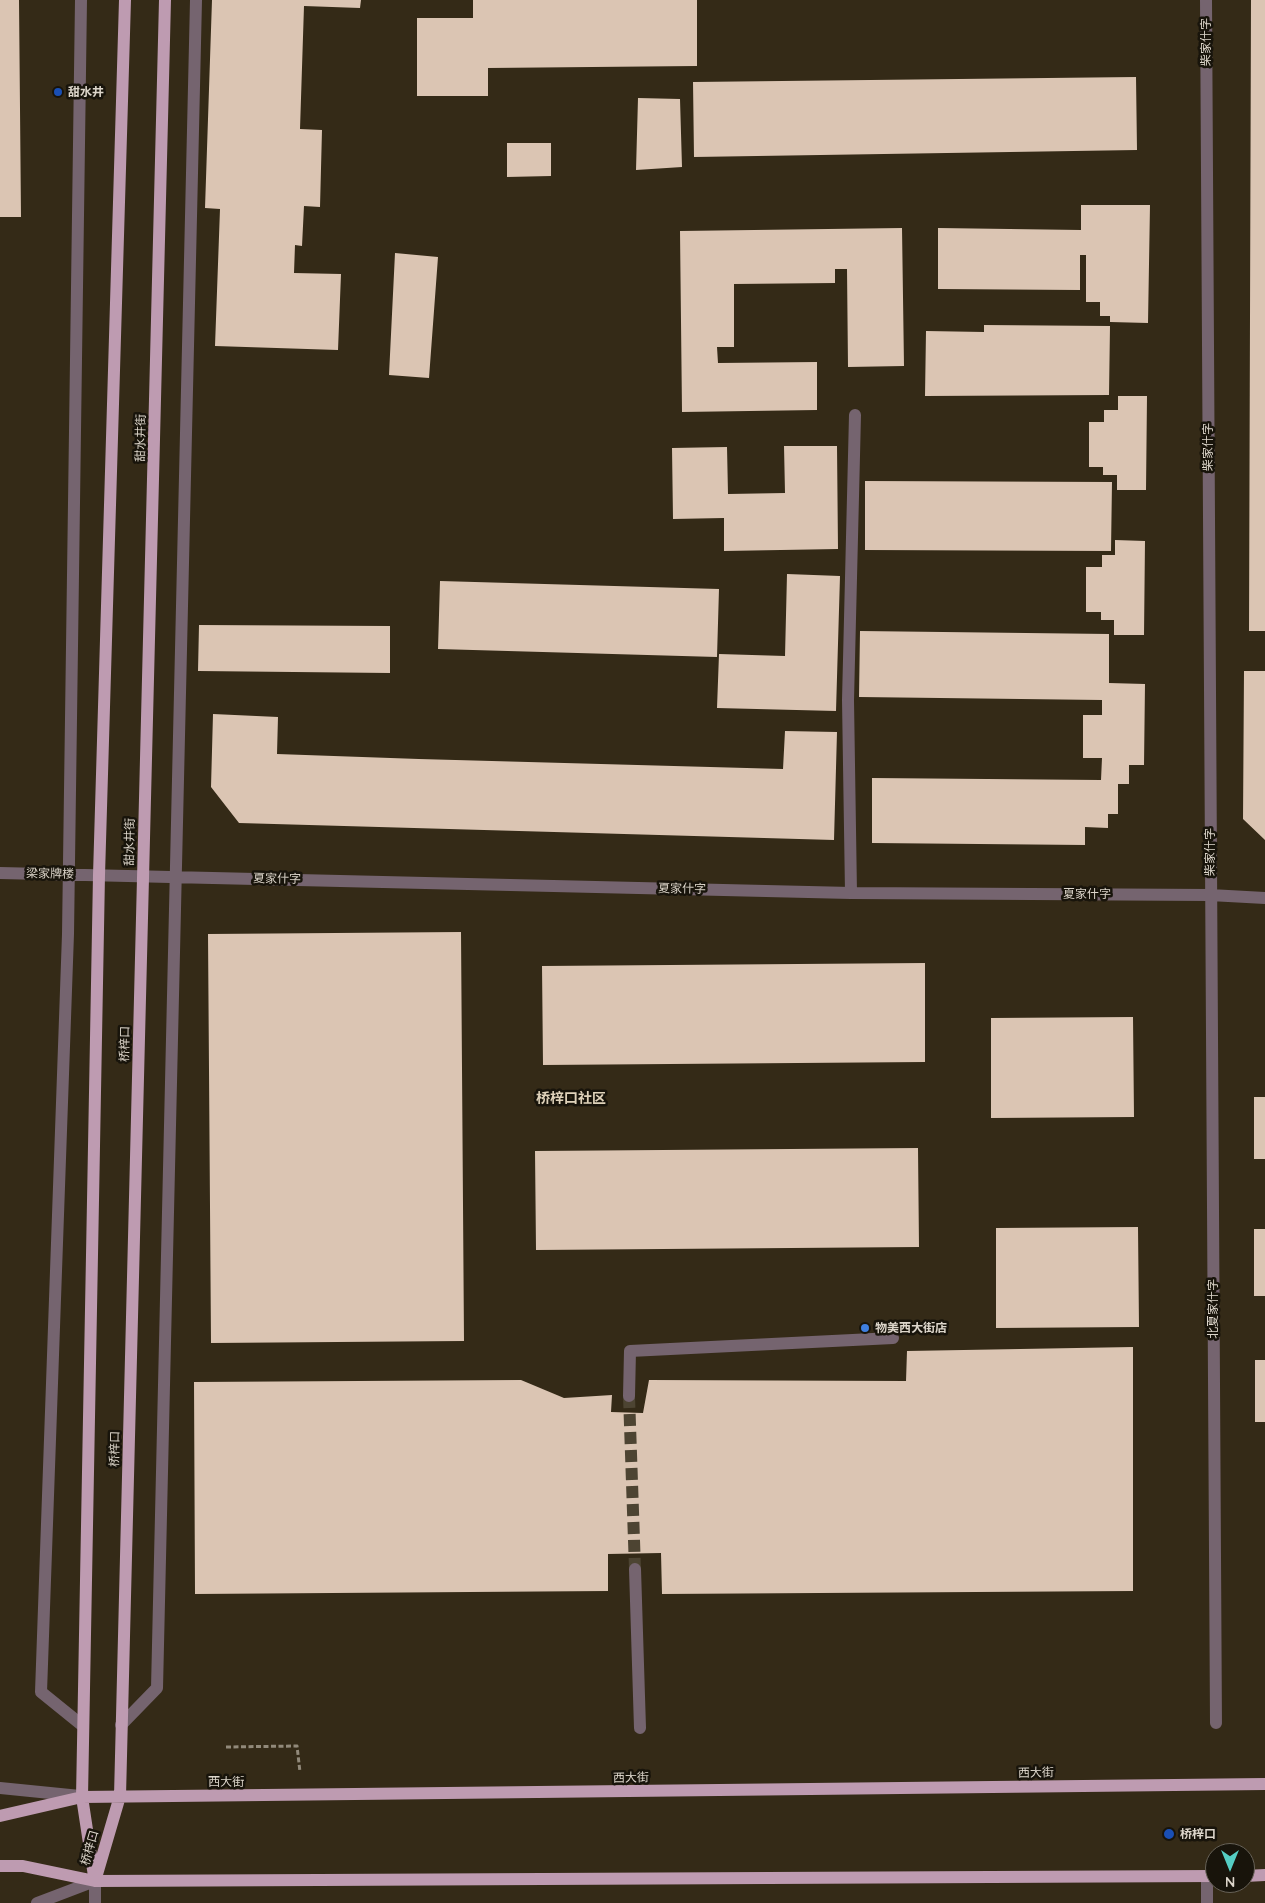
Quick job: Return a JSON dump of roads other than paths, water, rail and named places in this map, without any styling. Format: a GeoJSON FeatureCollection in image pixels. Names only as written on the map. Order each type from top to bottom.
{"type":"FeatureCollection","features":[{"type":"Feature","properties":{"kind":"main road"},"geometry":{"type":"LineString","coordinates":[[99,875],[125,0]]}},
{"type":"Feature","properties":{"kind":"main road","name":"甜水井街"},"geometry":{"type":"LineString","coordinates":[[143,876],[165,0]]}},
{"type":"Feature","properties":{"kind":"main road","name":"桥梓口"},"geometry":{"type":"LineString","coordinates":[[95,1881],[82,1797],[99,875]]}},
{"type":"Feature","properties":{"kind":"main road","name":"桥梓口"},"geometry":{"type":"LineString","coordinates":[[95,1881],[120,1796],[143,876]]}},
{"type":"Feature","properties":{"kind":"main road","name":"西大街"},"geometry":{"type":"LineString","coordinates":[[0,1816],[82,1797],[120,1796],[1265,1784]]}},
{"type":"Feature","properties":{"kind":"main road"},"geometry":{"type":"LineString","coordinates":[[0,1866],[23,1866],[95,1881],[1205,1877]]}},
{"type":"Feature","properties":{"kind":"street"},"geometry":{"type":"LineString","coordinates":[[82,0],[69,874],[41,1692],[84,1726]]}},
{"type":"Feature","properties":{"kind":"street"},"geometry":{"type":"LineString","coordinates":[[122,1725],[157,1688],[196,0]]}},
{"type":"Feature","properties":{"kind":"street","name":"柴家什字"},"geometry":{"type":"LineString","coordinates":[[1206,0],[1210,895]]}},
{"type":"Feature","properties":{"kind":"street"},"geometry":{"type":"LineString","coordinates":[[851,893],[848,700],[855,415]]}},
{"type":"Feature","properties":{"kind":"street","name":"梁家牌楼"},"geometry":{"type":"LineString","coordinates":[[0,873],[99,875]]}},
{"type":"Feature","properties":{"kind":"street","name":"夏家什字"},"geometry":{"type":"LineString","coordinates":[[99,875],[851,893],[1210,895],[1265,898]]}},
{"type":"Feature","properties":{"kind":"street","name":"北夏家什字"},"geometry":{"type":"LineString","coordinates":[[1210,895],[1216,1723]]}},
{"type":"Feature","properties":{"kind":"street"},"geometry":{"type":"LineString","coordinates":[[629,1396],[630,1351],[893,1338]]}},
{"type":"Feature","properties":{"kind":"street"},"geometry":{"type":"LineString","coordinates":[[634,1569],[640,1728]]}},
{"type":"Feature","properties":{"kind":"street"},"geometry":{"type":"LineString","coordinates":[[0,1788],[82,1797]]}},
{"type":"Feature","properties":{"kind":"street"},"geometry":{"type":"LineString","coordinates":[[37,1903],[95,1881],[95,1903]]}},
{"type":"Feature","properties":{"kind":"tunnel"},"geometry":{"type":"LineString","coordinates":[[629,1396],[635,1569]]}},
{"type":"Feature","properties":{"kind":"place","name":"甜水井"},"geometry":{"type":"Point","coordinates":[58,92]}},
{"type":"Feature","properties":{"kind":"place","name":"物美西大街店"},"geometry":{"type":"Point","coordinates":[865,1328]}},
{"type":"Feature","properties":{"kind":"place","name":"桥梓口"},"geometry":{"type":"Point","coordinates":[1169,1834]}},
{"type":"Feature","properties":{"kind":"district","name":"桥梓口社区"},"geometry":{"type":"Point","coordinates":[571,1099]}}]}
